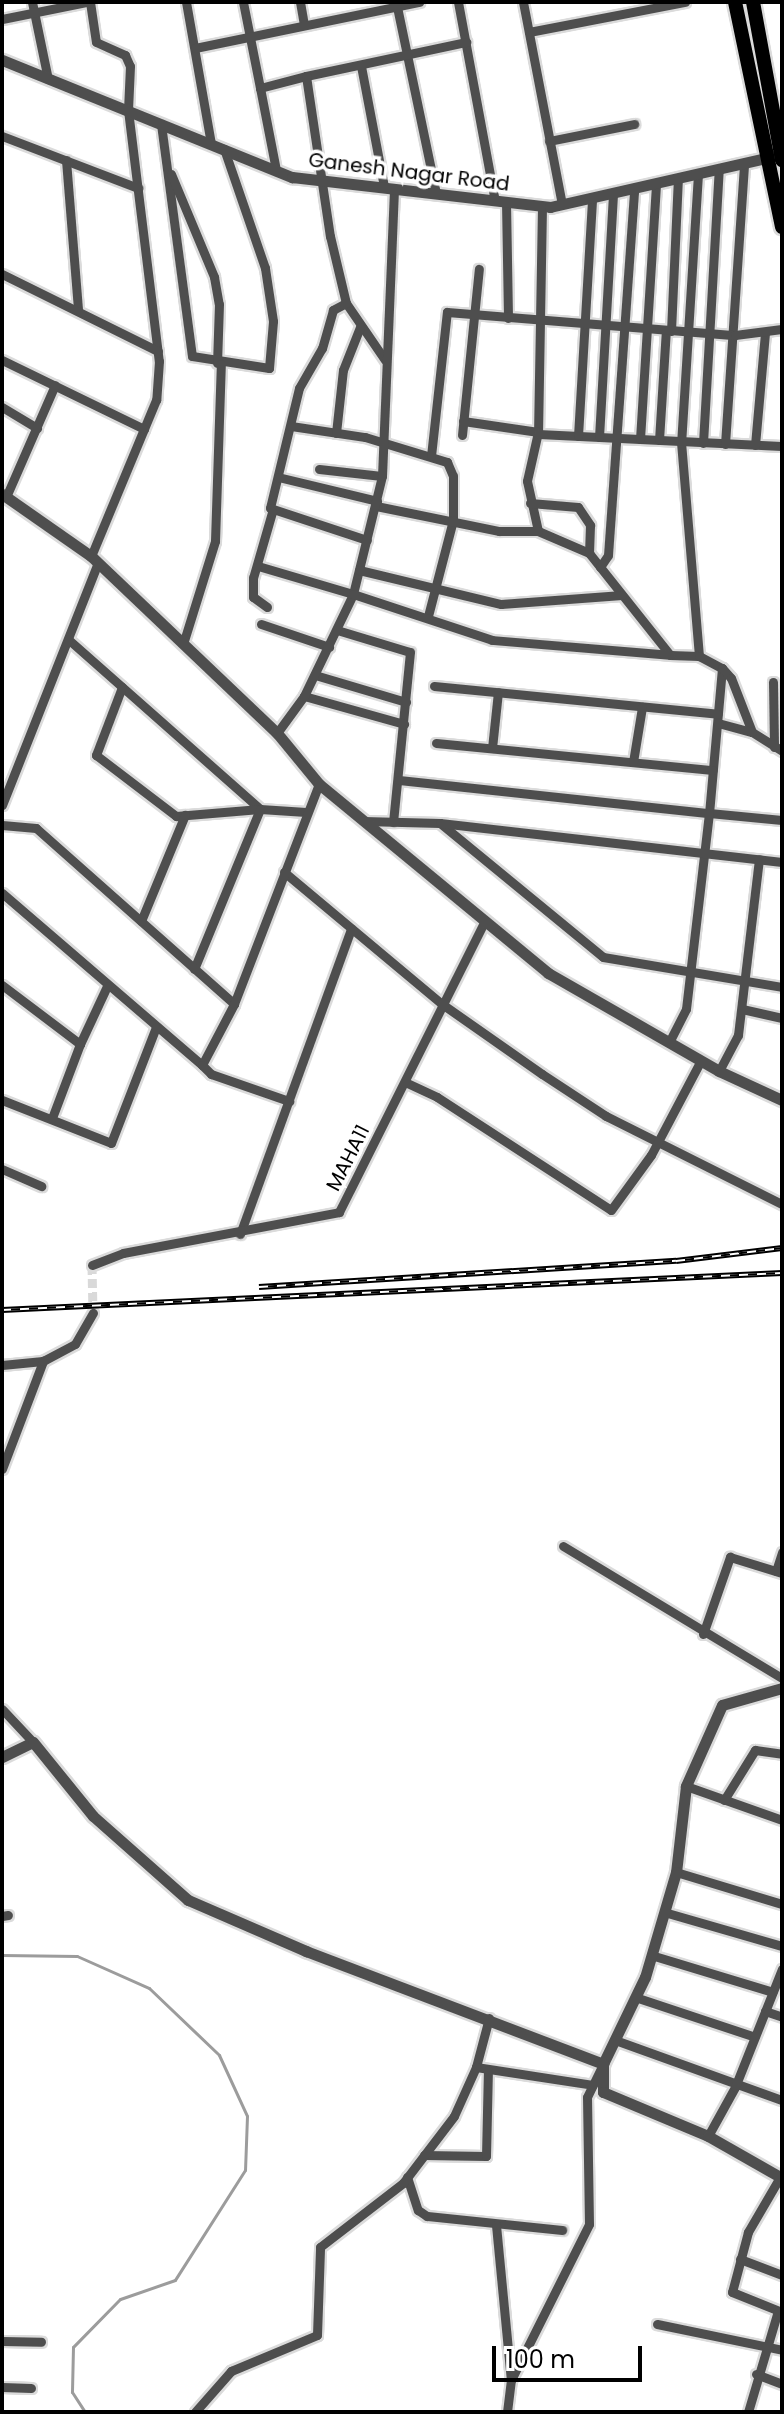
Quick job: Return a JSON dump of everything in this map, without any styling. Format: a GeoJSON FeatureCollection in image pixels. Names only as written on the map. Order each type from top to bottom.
{"type":"FeatureCollection","features":[{"type":"Feature","properties":{"kind":"main road"},"geometry":{"type":"LineString","coordinates":[[735,2],[776,157]]}},
{"type":"Feature","properties":{"kind":"main road"},"geometry":{"type":"LineString","coordinates":[[753,2],[776,157],[782,227]]}},
{"type":"Feature","properties":{"kind":"street"},"geometry":{"type":"LineString","coordinates":[[2,19],[33,7],[88,2],[96,42],[129,61],[128,110],[158,351],[156,400],[95,560],[69,640],[2,805]]}},
{"type":"Feature","properties":{"kind":"street"},"geometry":{"type":"LineString","coordinates":[[186,2],[211,144]]}},
{"type":"Feature","properties":{"kind":"street"},"geometry":{"type":"LineString","coordinates":[[243,2],[276,170]]}},
{"type":"Feature","properties":{"kind":"street"},"geometry":{"type":"LineString","coordinates":[[300,2],[304,24]]}},
{"type":"Feature","properties":{"kind":"street"},"geometry":{"type":"LineString","coordinates":[[195,48],[397,4],[419,2]]}},
{"type":"Feature","properties":{"kind":"street"},"geometry":{"type":"LineString","coordinates":[[458,2],[501,201],[508,318]]}},
{"type":"Feature","properties":{"kind":"street"},"geometry":{"type":"LineString","coordinates":[[523,2],[562,204]]}},
{"type":"Feature","properties":{"kind":"street"},"geometry":{"type":"LineString","coordinates":[[529,32],[685,2]]}},
{"type":"Feature","properties":{"kind":"street"},"geometry":{"type":"LineString","coordinates":[[397,4],[436,194]]}},
{"type":"Feature","properties":{"kind":"street"},"geometry":{"type":"LineString","coordinates":[[33,7],[48,79]]}},
{"type":"Feature","properties":{"kind":"street"},"geometry":{"type":"LineString","coordinates":[[260,88],[466,42]]}},
{"type":"Feature","properties":{"kind":"street","name":"Ganesh Nagar Road"},"geometry":{"type":"LineString","coordinates":[[2,62],[276,170],[326,181],[542,206],[592,198],[776,157]]}},
{"type":"Feature","properties":{"kind":"street"},"geometry":{"type":"LineString","coordinates":[[277,733],[304,696],[353,594],[382,476],[389,188],[361,66]]}},
{"type":"Feature","properties":{"kind":"street"},"geometry":{"type":"LineString","coordinates":[[306,76],[326,181],[330,236],[346,303],[385,360]]}},
{"type":"Feature","properties":{"kind":"street"},"geometry":{"type":"LineString","coordinates":[[161,124],[192,356],[219,363],[269,368],[273,321],[265,268],[224,149]]}},
{"type":"Feature","properties":{"kind":"street"},"geometry":{"type":"LineString","coordinates":[[549,141],[634,124]]}},
{"type":"Feature","properties":{"kind":"street"},"geometry":{"type":"LineString","coordinates":[[2,136],[138,188]]}},
{"type":"Feature","properties":{"kind":"street"},"geometry":{"type":"LineString","coordinates":[[66,160],[78,310]]}},
{"type":"Feature","properties":{"kind":"street"},"geometry":{"type":"LineString","coordinates":[[166,163],[214,277],[219,304],[215,541],[183,644]]}},
{"type":"Feature","properties":{"kind":"street"},"geometry":{"type":"LineString","coordinates":[[725,444],[735,335],[744,163]]}},
{"type":"Feature","properties":{"kind":"street"},"geometry":{"type":"LineString","coordinates":[[703,443],[719,169]]}},
{"type":"Feature","properties":{"kind":"street"},"geometry":{"type":"LineString","coordinates":[[698,174],[681,442],[699,656]]}},
{"type":"Feature","properties":{"kind":"street"},"geometry":{"type":"LineString","coordinates":[[659,440],[678,178]]}},
{"type":"Feature","properties":{"kind":"street"},"geometry":{"type":"LineString","coordinates":[[640,439],[656,183]]}},
{"type":"Feature","properties":{"kind":"street"},"geometry":{"type":"LineString","coordinates":[[600,567],[608,555],[628,327],[634,188]]}},
{"type":"Feature","properties":{"kind":"street"},"geometry":{"type":"LineString","coordinates":[[599,437],[613,193]]}},
{"type":"Feature","properties":{"kind":"street"},"geometry":{"type":"LineString","coordinates":[[578,436],[592,198]]}},
{"type":"Feature","properties":{"kind":"street"},"geometry":{"type":"LineString","coordinates":[[538,531],[530,503],[528,469],[538,433],[542,206]]}},
{"type":"Feature","properties":{"kind":"street"},"geometry":{"type":"LineString","coordinates":[[462,435],[479,269]]}},
{"type":"Feature","properties":{"kind":"street"},"geometry":{"type":"LineString","coordinates":[[2,274],[158,351]]}},
{"type":"Feature","properties":{"kind":"street"},"geometry":{"type":"LineString","coordinates":[[267,607],[253,597],[257,552],[272,512],[299,388],[322,348],[333,310],[346,303]]}},
{"type":"Feature","properties":{"kind":"street"},"geometry":{"type":"LineString","coordinates":[[431,456],[445,314],[735,335],[765,334],[782,329]]}},
{"type":"Feature","properties":{"kind":"street"},"geometry":{"type":"LineString","coordinates":[[336,433],[343,370],[360,327]]}},
{"type":"Feature","properties":{"kind":"street"},"geometry":{"type":"LineString","coordinates":[[755,445],[765,334]]}},
{"type":"Feature","properties":{"kind":"street"},"geometry":{"type":"LineString","coordinates":[[2,360],[144,429]]}},
{"type":"Feature","properties":{"kind":"street"},"geometry":{"type":"LineString","coordinates":[[55,385],[3,499],[95,560],[277,733],[319,784],[548,973],[719,1071],[782,1100]]}},
{"type":"Feature","properties":{"kind":"street"},"geometry":{"type":"LineString","coordinates":[[2,407],[37,428]]}},
{"type":"Feature","properties":{"kind":"street"},"geometry":{"type":"LineString","coordinates":[[463,421],[538,433],[782,446]]}},
{"type":"Feature","properties":{"kind":"street"},"geometry":{"type":"LineString","coordinates":[[291,426],[385,443],[431,456],[450,468],[453,520],[428,616]]}},
{"type":"Feature","properties":{"kind":"street"},"geometry":{"type":"LineString","coordinates":[[319,469],[382,476]]}},
{"type":"Feature","properties":{"kind":"street"},"geometry":{"type":"LineString","coordinates":[[278,477],[499,531],[538,531],[589,553],[670,655]]}},
{"type":"Feature","properties":{"kind":"street"},"geometry":{"type":"LineString","coordinates":[[530,503],[578,507],[590,525],[589,553]]}},
{"type":"Feature","properties":{"kind":"street"},"geometry":{"type":"LineString","coordinates":[[272,512],[367,540]]}},
{"type":"Feature","properties":{"kind":"street"},"geometry":{"type":"LineString","coordinates":[[258,566],[428,616],[492,640],[699,656],[722,668],[731,678],[752,732]]}},
{"type":"Feature","properties":{"kind":"street"},"geometry":{"type":"LineString","coordinates":[[359,570],[436,584],[501,604],[622,595]]}},
{"type":"Feature","properties":{"kind":"street"},"geometry":{"type":"LineString","coordinates":[[261,624],[329,647]]}},
{"type":"Feature","properties":{"kind":"street"},"geometry":{"type":"LineString","coordinates":[[337,630],[409,650],[393,822]]}},
{"type":"Feature","properties":{"kind":"street"},"geometry":{"type":"LineString","coordinates":[[69,640],[260,809]]}},
{"type":"Feature","properties":{"kind":"street"},"geometry":{"type":"LineString","coordinates":[[669,1043],[686,1009],[705,852],[722,668]]}},
{"type":"Feature","properties":{"kind":"street"},"geometry":{"type":"LineString","coordinates":[[315,675],[406,702]]}},
{"type":"Feature","properties":{"kind":"street"},"geometry":{"type":"LineString","coordinates":[[773,682],[778,749]]}},
{"type":"Feature","properties":{"kind":"street"},"geometry":{"type":"LineString","coordinates":[[434,686],[642,707],[718,719],[752,732],[778,749]]}},
{"type":"Feature","properties":{"kind":"street"},"geometry":{"type":"LineString","coordinates":[[122,687],[95,753],[176,816],[260,809],[306,812]]}},
{"type":"Feature","properties":{"kind":"street"},"geometry":{"type":"LineString","coordinates":[[492,748],[498,692]]}},
{"type":"Feature","properties":{"kind":"street"},"geometry":{"type":"LineString","coordinates":[[304,696],[404,724]]}},
{"type":"Feature","properties":{"kind":"street"},"geometry":{"type":"LineString","coordinates":[[633,762],[642,707]]}},
{"type":"Feature","properties":{"kind":"street"},"geometry":{"type":"LineString","coordinates":[[436,743],[713,770]]}},
{"type":"Feature","properties":{"kind":"street"},"geometry":{"type":"LineString","coordinates":[[399,780],[782,820]]}},
{"type":"Feature","properties":{"kind":"street"},"geometry":{"type":"LineString","coordinates":[[202,1065],[234,1004],[319,784]]}},
{"type":"Feature","properties":{"kind":"street"},"geometry":{"type":"LineString","coordinates":[[194,969],[260,809]]}},
{"type":"Feature","properties":{"kind":"street"},"geometry":{"type":"LineString","coordinates":[[141,921],[185,815]]}},
{"type":"Feature","properties":{"kind":"street"},"geometry":{"type":"LineString","coordinates":[[363,821],[440,823],[782,862]]}},
{"type":"Feature","properties":{"kind":"street"},"geometry":{"type":"LineString","coordinates":[[440,823],[603,957],[782,987]]}},
{"type":"Feature","properties":{"kind":"street"},"geometry":{"type":"LineString","coordinates":[[2,825],[36,828],[234,1004]]}},
{"type":"Feature","properties":{"kind":"street"},"geometry":{"type":"LineString","coordinates":[[719,1071],[738,1035],[759,859]]}},
{"type":"Feature","properties":{"kind":"street"},"geometry":{"type":"LineString","coordinates":[[284,872],[442,1004],[580,1099],[657,1142],[782,1204]]}},
{"type":"Feature","properties":{"kind":"street"},"geometry":{"type":"LineString","coordinates":[[2,893],[211,1074],[289,1101]]}},
{"type":"Feature","properties":{"kind":"street","name":"MAHA11"},"geometry":{"type":"LineString","coordinates":[[92,1265],[123,1253],[240,1234],[339,1212],[485,921]]}},
{"type":"Feature","properties":{"kind":"street"},"geometry":{"type":"LineString","coordinates":[[240,1234],[351,929]]}},
{"type":"Feature","properties":{"kind":"street"},"geometry":{"type":"LineString","coordinates":[[2,985],[80,1044]]}},
{"type":"Feature","properties":{"kind":"street"},"geometry":{"type":"LineString","coordinates":[[52,1118],[80,1044],[107,986]]}},
{"type":"Feature","properties":{"kind":"street"},"geometry":{"type":"LineString","coordinates":[[742,1009],[782,1018]]}},
{"type":"Feature","properties":{"kind":"street"},"geometry":{"type":"LineString","coordinates":[[2,1100],[111,1143],[156,1027]]}},
{"type":"Feature","properties":{"kind":"street"},"geometry":{"type":"LineString","coordinates":[[405,1082],[437,1097],[611,1210],[657,1142],[701,1060]]}},
{"type":"Feature","properties":{"kind":"street"},"geometry":{"type":"LineString","coordinates":[[2,1169],[41,1186]]}},
{"type":"Feature","properties":{"kind":"street"},"geometry":{"type":"LineString","coordinates":[[2,1365],[43,1361],[75,1344],[93,1313]]}},
{"type":"Feature","properties":{"kind":"street"},"geometry":{"type":"LineString","coordinates":[[2,1469],[43,1361]]}},
{"type":"Feature","properties":{"kind":"street"},"geometry":{"type":"LineString","coordinates":[[563,1546],[703,1634],[782,1678]]}},
{"type":"Feature","properties":{"kind":"street"},"geometry":{"type":"LineString","coordinates":[[703,1634],[730,1557],[779,1572],[782,1552]]}},
{"type":"Feature","properties":{"kind":"street"},"geometry":{"type":"LineString","coordinates":[[511,2380],[589,2224],[587,2097],[635,1997],[651,1955],[676,1872],[686,1786],[722,1705],[782,1688]]}},
{"type":"Feature","properties":{"kind":"street"},"geometry":{"type":"LineString","coordinates":[[2,1709],[93,1816],[188,1900],[306,1951],[489,2018],[603,2064]]}},
{"type":"Feature","properties":{"kind":"street"},"geometry":{"type":"LineString","coordinates":[[2,1757],[33,1742]]}},
{"type":"Feature","properties":{"kind":"street"},"geometry":{"type":"LineString","coordinates":[[724,1800],[755,1750],[782,1754]]}},
{"type":"Feature","properties":{"kind":"street"},"geometry":{"type":"LineString","coordinates":[[686,1786],[782,1820]]}},
{"type":"Feature","properties":{"kind":"street"},"geometry":{"type":"LineString","coordinates":[[676,1872],[782,1904]]}},
{"type":"Feature","properties":{"kind":"street"},"geometry":{"type":"LineString","coordinates":[[664,1912],[782,1946]]}},
{"type":"Feature","properties":{"kind":"street"},"geometry":{"type":"LineString","coordinates":[[651,1955],[773,1992]]}},
{"type":"Feature","properties":{"kind":"street"},"geometry":{"type":"LineString","coordinates":[[708,2136],[737,2081],[782,1969]]}},
{"type":"Feature","properties":{"kind":"street"},"geometry":{"type":"LineString","coordinates":[[635,1997],[755,2037]]}},
{"type":"Feature","properties":{"kind":"street"},"geometry":{"type":"LineString","coordinates":[[765,2011],[782,2017]]}},
{"type":"Feature","properties":{"kind":"street"},"geometry":{"type":"LineString","coordinates":[[195,2412],[231,2371],[317,2335],[320,2247],[407,2177],[457,2112],[476,2067],[489,2018]]}},
{"type":"Feature","properties":{"kind":"street"},"geometry":{"type":"LineString","coordinates":[[615,2040],[737,2081],[782,2100]]}},
{"type":"Feature","properties":{"kind":"street"},"geometry":{"type":"LineString","coordinates":[[603,2064],[603,2092],[708,2136],[781,2177],[750,2228],[733,2294],[780,2312],[756,2374],[748,2412]]}},
{"type":"Feature","properties":{"kind":"street"},"geometry":{"type":"LineString","coordinates":[[476,2067],[593,2085]]}},
{"type":"Feature","properties":{"kind":"street"},"geometry":{"type":"LineString","coordinates":[[424,2155],[486,2156],[488,2070]]}},
{"type":"Feature","properties":{"kind":"street"},"geometry":{"type":"LineString","coordinates":[[407,2177],[422,2214],[496,2225],[562,2230]]}},
{"type":"Feature","properties":{"kind":"street"},"geometry":{"type":"LineString","coordinates":[[496,2225],[511,2380],[507,2412]]}},
{"type":"Feature","properties":{"kind":"street"},"geometry":{"type":"LineString","coordinates":[[740,2259],[782,2275]]}},
{"type":"Feature","properties":{"kind":"street"},"geometry":{"type":"LineString","coordinates":[[657,2324],[766,2344],[782,2350]]}},
{"type":"Feature","properties":{"kind":"street"},"geometry":{"type":"LineString","coordinates":[[2,2341],[41,2342]]}},
{"type":"Feature","properties":{"kind":"street"},"geometry":{"type":"LineString","coordinates":[[756,2374],[782,2384]]}},
{"type":"Feature","properties":{"kind":"street"},"geometry":{"type":"LineString","coordinates":[[2,2387],[31,2388]]}},
{"type":"Feature","properties":{"kind":"waterway"},"geometry":{"type":"LineString","coordinates":[[2,1955],[77,1956],[149,1988],[219,2055],[247,2116],[245,2170],[175,2280],[120,2299],[73,2347],[72,2392],[85,2412]]}},
{"type":"Feature","properties":{"kind":"tunnel"},"geometry":{"type":"LineString","coordinates":[[92,1265],[93,1313]]}},
{"type":"Feature","properties":{"kind":"railway"},"geometry":{"type":"LineString","coordinates":[[259,1287],[676,1261],[782,1248]]}},
{"type":"Feature","properties":{"kind":"railway"},"geometry":{"type":"LineString","coordinates":[[2,1310],[782,1273]]}}]}
